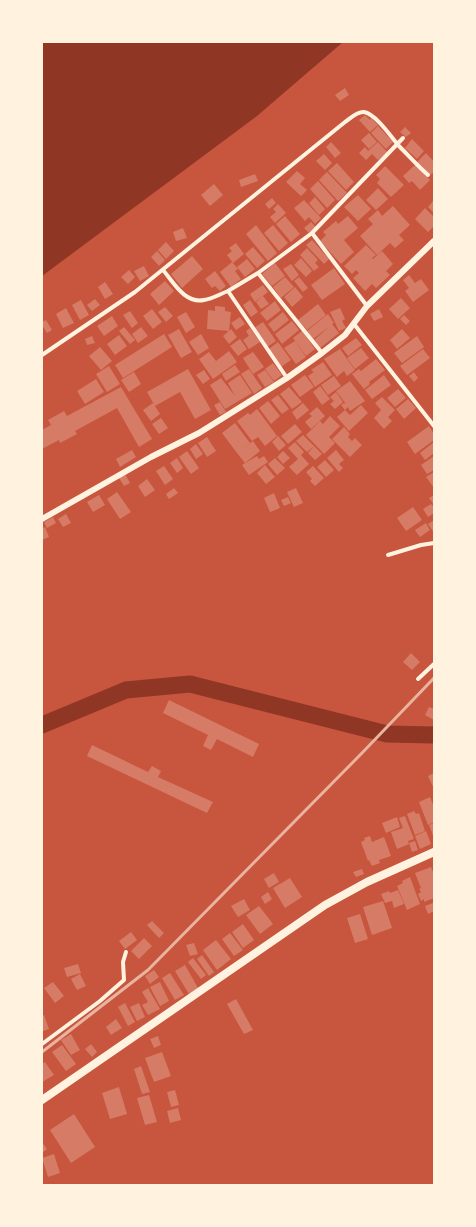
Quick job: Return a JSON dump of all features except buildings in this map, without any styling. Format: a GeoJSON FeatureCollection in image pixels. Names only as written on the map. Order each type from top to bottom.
{"type":"FeatureCollection","features":[{"type":"Feature","properties":{"kind":"main road"},"geometry":{"type":"LineString","coordinates":[[42,1100],[325,906],[367,882],[434,852]]}},
{"type":"Feature","properties":{"kind":"street"},"geometry":{"type":"LineString","coordinates":[[42,355],[135,292],[354,116],[363,112],[366,113],[391,134],[398,145],[428,175]]}},
{"type":"Feature","properties":{"kind":"street"},"geometry":{"type":"LineString","coordinates":[[163,270],[184,295],[190,299],[204,301],[228,291],[258,273],[312,233],[398,145],[403,138]]}},
{"type":"Feature","properties":{"kind":"street"},"geometry":{"type":"LineString","coordinates":[[312,233],[367,306]]}},
{"type":"Feature","properties":{"kind":"street"},"geometry":{"type":"LineString","coordinates":[[42,519],[152,457],[199,433],[287,378],[345,335],[367,306],[434,241]]}},
{"type":"Feature","properties":{"kind":"street"},"geometry":{"type":"LineString","coordinates":[[258,273],[322,353]]}},
{"type":"Feature","properties":{"kind":"street"},"geometry":{"type":"LineString","coordinates":[[228,291],[287,378]]}},
{"type":"Feature","properties":{"kind":"street"},"geometry":{"type":"LineString","coordinates":[[354,324],[434,426]]}},
{"type":"Feature","properties":{"kind":"street"},"geometry":{"type":"LineString","coordinates":[[388,555],[421,545],[434,543]]}},
{"type":"Feature","properties":{"kind":"street"},"geometry":{"type":"LineString","coordinates":[[418,679],[434,664]]}},
{"type":"Feature","properties":{"kind":"street"},"geometry":{"type":"LineString","coordinates":[[42,1044],[100,1001],[124,980],[123,962],[126,952]]}},
{"type":"Feature","properties":{"kind":"shaded area"},"geometry":{"type":"Polygon","coordinates":[[[42,42],[343,42],[257,116],[42,276],[42,42]]]}},
{"type":"Feature","properties":{"kind":"waterway"},"geometry":{"type":"LineString","coordinates":[[42,725],[126,690],[190,684],[387,734],[434,735]]}},
{"type":"Feature","properties":{"kind":"railway"},"geometry":{"type":"LineString","coordinates":[[42,1052],[148,970],[434,678]]}}]}
